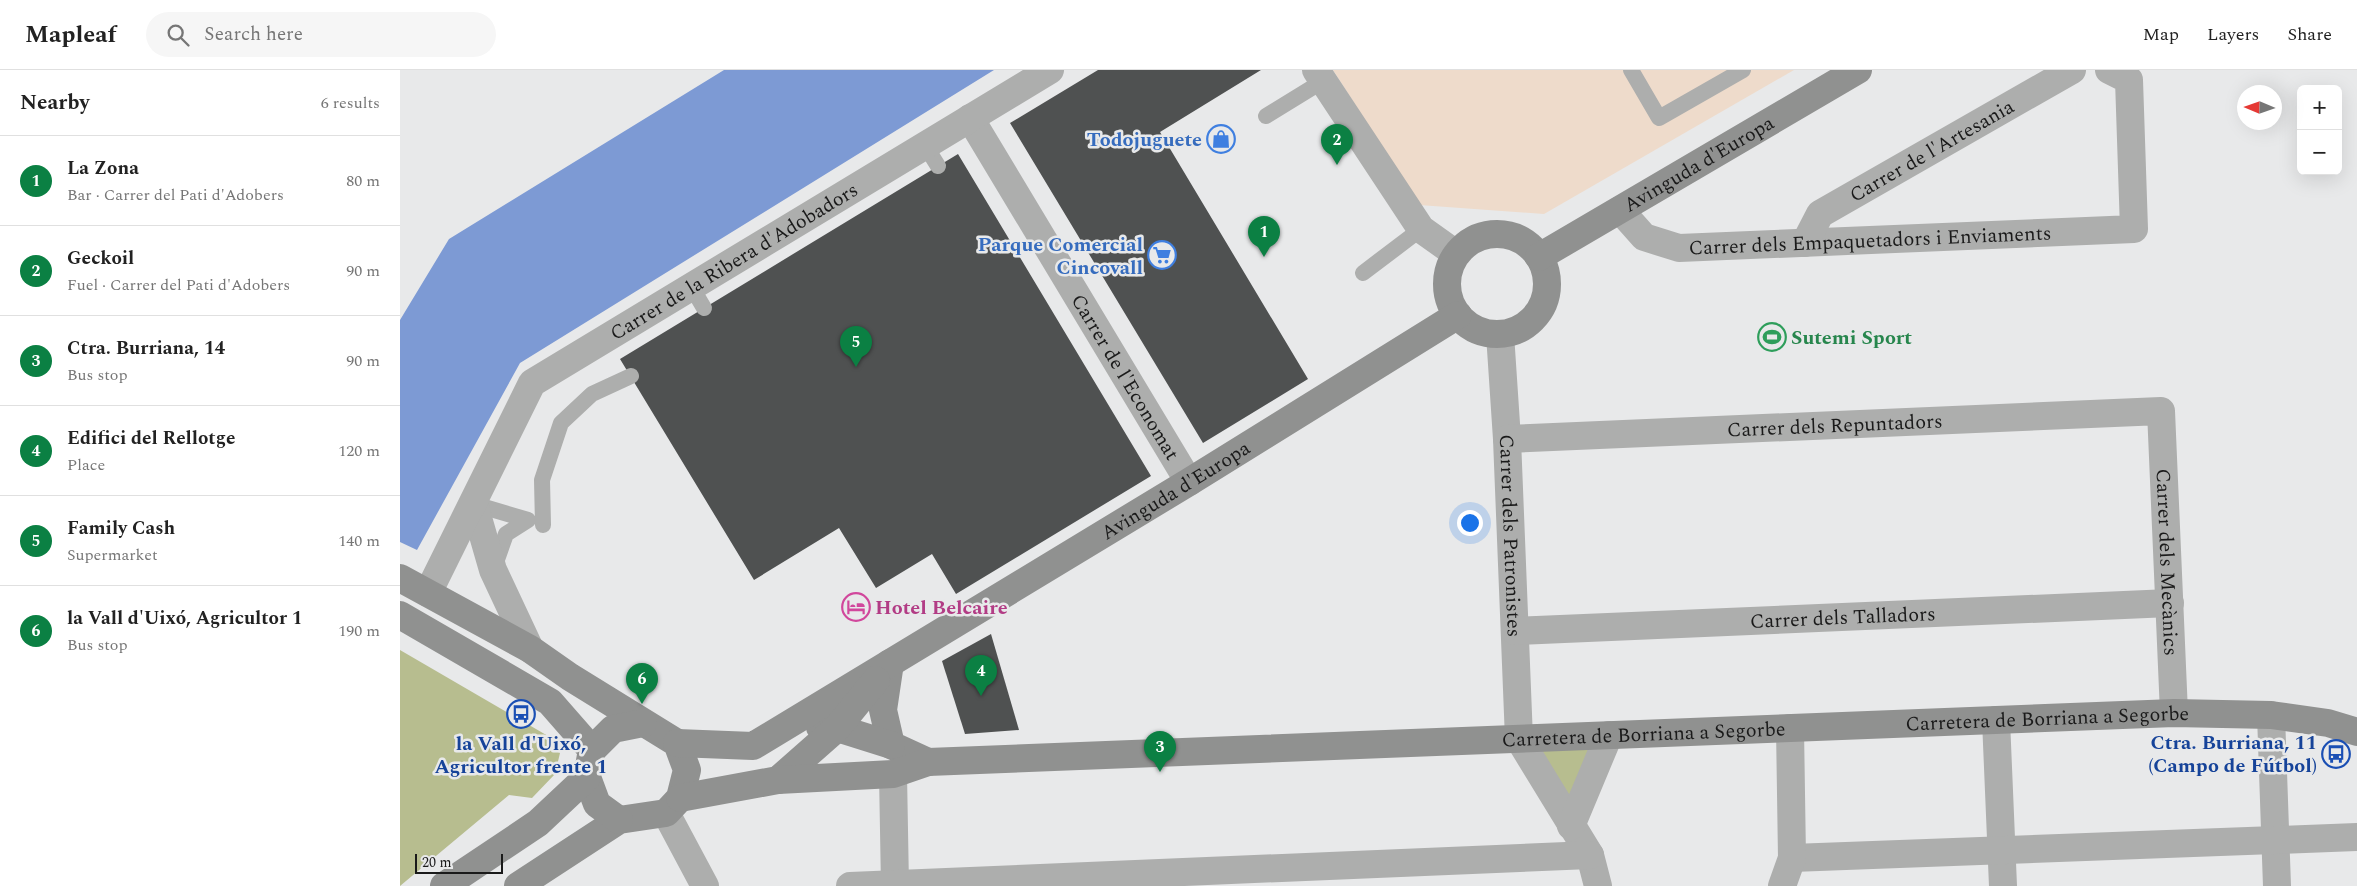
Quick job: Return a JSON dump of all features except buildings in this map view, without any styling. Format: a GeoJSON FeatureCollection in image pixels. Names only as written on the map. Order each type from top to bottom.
{"type":"FeatureCollection","features":[{"type":"Feature","properties":{"kind":"main road","name":"Avinguda d'Europa"},"geometry":{"type":"LineString","coordinates":[[1539,257],[1858,70]]}},
{"type":"Feature","properties":{"kind":"main road"},"geometry":{"type":"LineString","coordinates":[[1499,233],[1515,237],[1528,245],[1539,257],[1546,273],[1546,290],[1542,306],[1531,320],[1517,330],[1500,334],[1484,332],[1470,326],[1458,316],[1450,301],[1446,285],[1449,269],[1456,254],[1468,242],[1482,236],[1499,233]]}},
{"type":"Feature","properties":{"kind":"main road","name":"Avinguda d'Europa"},"geometry":{"type":"LineString","coordinates":[[677,743],[753,746],[1189,482],[1458,316]]}},
{"type":"Feature","properties":{"kind":"main road"},"geometry":{"type":"LineString","coordinates":[[412,584],[530,649],[677,743],[687,770],[673,805]]}},
{"type":"Feature","properties":{"kind":"main road"},"geometry":{"type":"LineString","coordinates":[[400,615],[550,702],[592,750]]}},
{"type":"Feature","properties":{"kind":"main road","name":"Avinguda d'Europa"},"geometry":{"type":"LineString","coordinates":[[778,780],[837,728],[890,662]]}},
{"type":"Feature","properties":{"kind":"main road"},"geometry":{"type":"LineString","coordinates":[[890,662],[883,710],[890,745]]}},
{"type":"Feature","properties":{"kind":"main road","name":"Carretera de Borriana a Segorbe"},"geometry":{"type":"LineString","coordinates":[[928,762],[2174,713],[2270,715],[2328,722],[2357,732]]}},
{"type":"Feature","properties":{"kind":"main road"},"geometry":{"type":"LineString","coordinates":[[619,820],[597,804],[587,778],[592,750],[613,729],[643,723]]}},
{"type":"Feature","properties":{"kind":"main road"},"geometry":{"type":"LineString","coordinates":[[788,726],[837,728],[890,745],[928,762]]}},
{"type":"Feature","properties":{"kind":"main road"},"geometry":{"type":"LineString","coordinates":[[518,886],[619,820],[778,780],[893,774],[928,762]]}},
{"type":"Feature","properties":{"kind":"main road"},"geometry":{"type":"LineString","coordinates":[[444,886],[538,822],[587,778]]}},
{"type":"Feature","properties":{"kind":"street","name":"Carrer de la Ribera d'Adobadors"},"geometry":{"type":"LineString","coordinates":[[412,584],[474,504],[532,383],[698,297],[932,156],[970,118],[1050,70]]}},
{"type":"Feature","properties":{"kind":"street","name":"Carrer de l'Artesania"},"geometry":{"type":"LineString","coordinates":[[1805,243],[1820,214],[2072,70]]}},
{"type":"Feature","properties":{"kind":"street","name":"Carrer dels Empaquetadors i Enviaments"},"geometry":{"type":"LineString","coordinates":[[1620,210],[1644,237],[1680,248],[2134,229],[2129,80],[2109,70]]}},
{"type":"Feature","properties":{"kind":"street"},"geometry":{"type":"LineString","coordinates":[[1320,76],[1421,229],[1456,254]]}},
{"type":"Feature","properties":{"kind":"street","name":"Carrer de l'Economat"},"geometry":{"type":"LineString","coordinates":[[970,118],[1189,482]]}},
{"type":"Feature","properties":{"kind":"street","name":"Carrer dels Patronistes"},"geometry":{"type":"LineString","coordinates":[[1500,334],[1507,438],[1519,739]]}},
{"type":"Feature","properties":{"kind":"street","name":"Carrer dels Repuntadors"},"geometry":{"type":"LineString","coordinates":[[1507,438],[2161,411]]}},
{"type":"Feature","properties":{"kind":"street","name":"Carrer dels Mecànics"},"geometry":{"type":"LineString","coordinates":[[2161,411],[2174,713]]}},
{"type":"Feature","properties":{"kind":"street"},"geometry":{"type":"LineString","coordinates":[[474,504],[493,570],[530,649]]}},
{"type":"Feature","properties":{"kind":"street","name":"Carrer dels Talladors"},"geometry":{"type":"LineString","coordinates":[[1515,631],[2170,603]]}},
{"type":"Feature","properties":{"kind":"street"},"geometry":{"type":"LineString","coordinates":[[2270,715],[2277,886]]}},
{"type":"Feature","properties":{"kind":"street"},"geometry":{"type":"LineString","coordinates":[[1996,720],[2003,886]]}},
{"type":"Feature","properties":{"kind":"street"},"geometry":{"type":"LineString","coordinates":[[1782,886],[1792,858],[1790,728]]}},
{"type":"Feature","properties":{"kind":"street"},"geometry":{"type":"LineString","coordinates":[[1571,826],[1608,735]]}},
{"type":"Feature","properties":{"kind":"street"},"geometry":{"type":"LineString","coordinates":[[1519,739],[1590,855],[1598,886]]}},
{"type":"Feature","properties":{"kind":"street"},"geometry":{"type":"LineString","coordinates":[[893,774],[895,885]]}},
{"type":"Feature","properties":{"kind":"street"},"geometry":{"type":"LineString","coordinates":[[673,805],[705,886]]}},
{"type":"Feature","properties":{"kind":"street"},"geometry":{"type":"LineString","coordinates":[[1792,858],[2357,837]]}},
{"type":"Feature","properties":{"kind":"street"},"geometry":{"type":"LineString","coordinates":[[850,886],[1590,855]]}},
{"type":"Feature","properties":{"kind":"lane"},"geometry":{"type":"LineString","coordinates":[[1631,70],[1659,118],[1743,70]]}},
{"type":"Feature","properties":{"kind":"lane"},"geometry":{"type":"LineString","coordinates":[[1266,116],[1320,76]]}},
{"type":"Feature","properties":{"kind":"lane"},"geometry":{"type":"LineString","coordinates":[[1363,273],[1421,229]]}},
{"type":"Feature","properties":{"kind":"lane"},"geometry":{"type":"LineString","coordinates":[[543,525],[542,480],[561,423],[592,394],[630,376]]}},
{"type":"Feature","properties":{"kind":"lane"},"geometry":{"type":"LineString","coordinates":[[474,504],[528,520],[506,534],[493,570]]}},
{"type":"Feature","properties":{"kind":"shaded area"},"geometry":{"type":"Polygon","coordinates":[[[1333,70],[1794,70],[1544,214],[1419,205],[1333,70]]]}},
{"type":"Feature","properties":{"kind":"green space"},"geometry":{"type":"Polygon","coordinates":[[[400,650],[548,736],[560,753],[555,774],[532,798],[509,795],[400,886],[400,650]]]}},
{"type":"Feature","properties":{"kind":"green space"},"geometry":{"type":"Polygon","coordinates":[[[1609,735],[1571,826],[1519,739],[1609,735]]]}},
{"type":"Feature","properties":{"kind":"water"},"geometry":{"type":"Polygon","coordinates":[[[724,70],[994,70],[520,363],[417,550],[400,542],[400,320],[449,239],[724,70]]]}},
{"type":"Feature","properties":{"kind":"place","name":"Todojuguete"},"geometry":{"type":"Point","coordinates":[1221,139]}},
{"type":"Feature","properties":{"kind":"place","name":"Geckoil"},"geometry":{"type":"Point","coordinates":[1337,165]}},
{"type":"Feature","properties":{"kind":"place","name":"Parque Comercial Cincovall"},"geometry":{"type":"Point","coordinates":[1162,255]}},
{"type":"Feature","properties":{"kind":"place","name":"La Zona"},"geometry":{"type":"Point","coordinates":[1264,257]}},
{"type":"Feature","properties":{"kind":"place","name":"Sutemi Sport"},"geometry":{"type":"Point","coordinates":[1772,337]}},
{"type":"Feature","properties":{"kind":"place","name":"Family Cash"},"geometry":{"type":"Point","coordinates":[856,367]}},
{"type":"Feature","properties":{"kind":"place","name":"Hotel Belcaire"},"geometry":{"type":"Point","coordinates":[856,607]}},
{"type":"Feature","properties":{"kind":"place","name":"Edifici del Rellotge"},"geometry":{"type":"Point","coordinates":[981,696]}},
{"type":"Feature","properties":{"kind":"place","name":"la Vall d'Uixó, Agricultor 1"},"geometry":{"type":"Point","coordinates":[642,704]}},
{"type":"Feature","properties":{"kind":"place","name":"la Vall d'Uixó, Agricultor frente 1"},"geometry":{"type":"Point","coordinates":[521,714]}},
{"type":"Feature","properties":{"kind":"place","name":"Ctra. Burriana, 11 (Campo de Fútbol)"},"geometry":{"type":"Point","coordinates":[2336,754]}},
{"type":"Feature","properties":{"kind":"place","name":"Ctra. Burriana, 14"},"geometry":{"type":"Point","coordinates":[1160,772]}}]}
